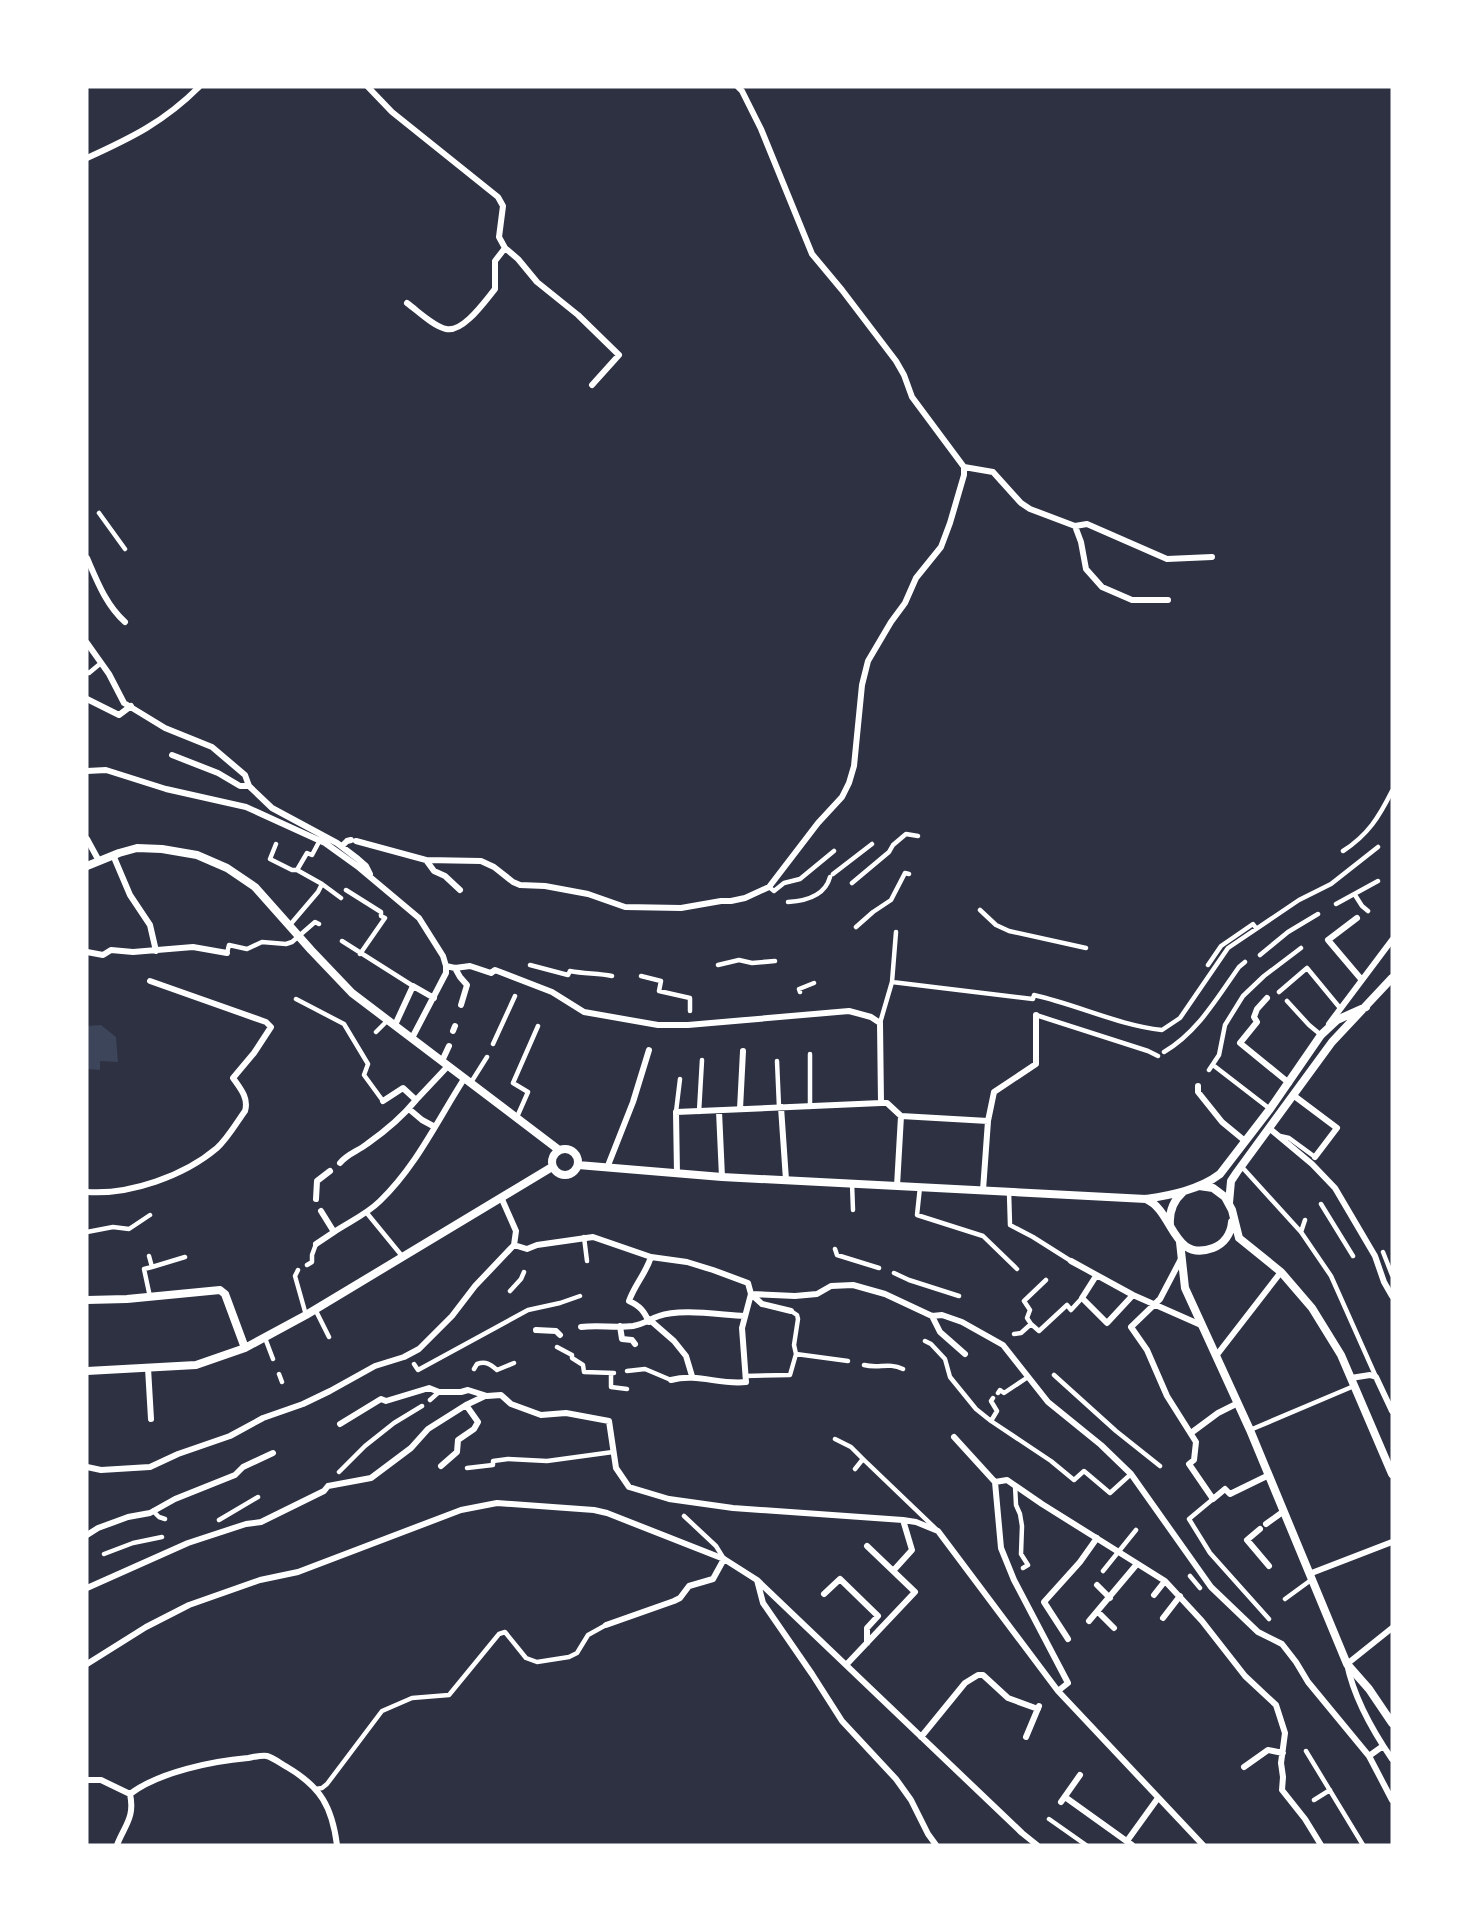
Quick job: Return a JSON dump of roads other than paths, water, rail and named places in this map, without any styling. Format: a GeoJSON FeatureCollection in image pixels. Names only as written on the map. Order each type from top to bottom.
{"type":"FeatureCollection","features":[{"type":"Feature","properties":{"kind":"street"},"geometry":{"type":"LineString","coordinates":[[87,158],[134,137],[183,102],[199,87]]}},
{"type":"Feature","properties":{"kind":"street"},"geometry":{"type":"LineString","coordinates":[[368,87],[392,112],[498,197],[503,206],[499,237],[505,248],[537,282],[578,315],[619,355],[592,385]]}},
{"type":"Feature","properties":{"kind":"street"},"geometry":{"type":"LineString","coordinates":[[342,846],[346,841],[353,840],[426,860],[481,861],[520,885],[545,886],[588,894],[625,908],[681,908],[745,898],[769,887],[842,797],[854,766],[862,685],[868,661],[905,603],[916,578],[941,547],[953,514],[964,475],[964,467],[912,398],[896,361],[812,254],[761,129],[738,87]]}},
{"type":"Feature","properties":{"kind":"street"},"geometry":{"type":"LineString","coordinates":[[407,303],[446,329],[454,329],[464,324],[495,290],[495,261],[505,248]]}},
{"type":"Feature","properties":{"kind":"street"},"geometry":{"type":"LineString","coordinates":[[964,467],[993,472],[1021,503],[1030,509],[1075,526],[1087,524],[1167,559],[1212,558]]}},
{"type":"Feature","properties":{"kind":"street"},"geometry":{"type":"LineString","coordinates":[[99,513],[125,549]]}},
{"type":"Feature","properties":{"kind":"street"},"geometry":{"type":"LineString","coordinates":[[1075,526],[1081,542],[1086,569],[1102,587],[1132,600],[1168,600]]}},
{"type":"Feature","properties":{"kind":"street"},"geometry":{"type":"LineString","coordinates":[[87,558],[107,602],[125,622]]}},
{"type":"Feature","properties":{"kind":"street"},"geometry":{"type":"LineString","coordinates":[[87,643],[109,674],[124,703],[165,728],[212,747],[245,775],[249,786],[272,808],[342,846],[366,866],[371,878]]}},
{"type":"Feature","properties":{"kind":"street"},"geometry":{"type":"LineString","coordinates":[[87,672],[89,673],[101,663]]}},
{"type":"Feature","properties":{"kind":"street"},"geometry":{"type":"LineString","coordinates":[[87,699],[119,715],[131,706]]}},
{"type":"Feature","properties":{"kind":"street"},"geometry":{"type":"LineString","coordinates":[[172,755],[218,773],[240,786],[249,786]]}},
{"type":"Feature","properties":{"kind":"street"},"geometry":{"type":"LineString","coordinates":[[87,771],[106,770],[166,789],[246,807],[320,840],[371,878],[419,918],[443,956],[446,966],[446,973],[412,1038]]}},
{"type":"Feature","properties":{"kind":"street"},"geometry":{"type":"LineString","coordinates":[[1343,851],[1355,843],[1378,819],[1392,791]]}},
{"type":"Feature","properties":{"kind":"street"},"geometry":{"type":"LineString","coordinates":[[852,883],[889,852],[893,845],[906,834],[918,836]]}},
{"type":"Feature","properties":{"kind":"street"},"geometry":{"type":"LineString","coordinates":[[87,839],[99,861]]}},
{"type":"Feature","properties":{"kind":"street"},"geometry":{"type":"LineString","coordinates":[[297,870],[308,853],[312,855],[320,840]]}},
{"type":"Feature","properties":{"kind":"street"},"geometry":{"type":"LineString","coordinates":[[276,844],[270,859],[297,870],[341,898]]}},
{"type":"Feature","properties":{"kind":"street"},"geometry":{"type":"LineString","coordinates":[[788,902],[800,902],[812,897],[825,888],[831,876],[873,844]]}},
{"type":"Feature","properties":{"kind":"street"},"geometry":{"type":"LineString","coordinates":[[892,982],[1033,999],[1034,995],[1121,1022],[1162,1030],[1180,1018],[1228,948],[1299,900],[1331,884],[1378,847]]}},
{"type":"Feature","properties":{"kind":"street"},"geometry":{"type":"LineString","coordinates":[[87,866],[137,848],[162,849],[197,855],[227,868],[255,888],[352,993],[559,1150],[570,1150],[578,1159],[578,1165],[573,1173],[559,1174],[552,1167],[552,1158],[559,1150]]}},
{"type":"Feature","properties":{"kind":"street"},"geometry":{"type":"LineString","coordinates":[[769,887],[774,891],[784,883],[800,879],[834,851]]}},
{"type":"Feature","properties":{"kind":"street"},"geometry":{"type":"LineString","coordinates":[[113,855],[130,895],[150,925],[156,951]]}},
{"type":"Feature","properties":{"kind":"street"},"geometry":{"type":"LineString","coordinates":[[426,860],[434,870],[445,876],[460,890]]}},
{"type":"Feature","properties":{"kind":"street"},"geometry":{"type":"LineString","coordinates":[[856,927],[891,900],[905,873],[909,874]]}},
{"type":"Feature","properties":{"kind":"street"},"geometry":{"type":"LineString","coordinates":[[1336,904],[1378,881]]}},
{"type":"Feature","properties":{"kind":"street"},"geometry":{"type":"LineString","coordinates":[[290,926],[322,884]]}},
{"type":"Feature","properties":{"kind":"street"},"geometry":{"type":"LineString","coordinates":[[346,890],[381,912],[381,916],[385,918],[360,954]]}},
{"type":"Feature","properties":{"kind":"street"},"geometry":{"type":"LineString","coordinates":[[1355,895],[1368,911]]}},
{"type":"Feature","properties":{"kind":"street"},"geometry":{"type":"LineString","coordinates":[[980,910],[996,925],[1009,931],[1086,948]]}},
{"type":"Feature","properties":{"kind":"street"},"geometry":{"type":"LineString","coordinates":[[1260,955],[1288,932],[1318,914]]}},
{"type":"Feature","properties":{"kind":"street"},"geometry":{"type":"LineString","coordinates":[[1357,918],[1328,940],[1361,979]]}},
{"type":"Feature","properties":{"kind":"street"},"geometry":{"type":"LineString","coordinates":[[87,952],[103,955],[111,950],[133,952],[192,947],[227,953],[229,945],[247,949],[262,942],[286,944],[299,937],[315,922],[319,924]]}},
{"type":"Feature","properties":{"kind":"street"},"geometry":{"type":"LineString","coordinates":[[1208,965],[1221,946],[1253,924],[1256,928]]}},
{"type":"Feature","properties":{"kind":"street"},"geometry":{"type":"LineString","coordinates":[[884,1103],[880,1023],[892,982],[896,932]]}},
{"type":"Feature","properties":{"kind":"street"},"geometry":{"type":"LineString","coordinates":[[578,1165],[722,1177],[1146,1199],[1173,1194],[1211,1181],[1220,1174],[1289,1083],[1361,979],[1392,940]]}},
{"type":"Feature","properties":{"kind":"street"},"geometry":{"type":"LineString","coordinates":[[342,941],[413,986],[435,995]]}},
{"type":"Feature","properties":{"kind":"street"},"geometry":{"type":"LineString","coordinates":[[1209,1070],[1219,1054],[1225,1025],[1243,996],[1264,976],[1301,948]]}},
{"type":"Feature","properties":{"kind":"street"},"geometry":{"type":"LineString","coordinates":[[718,965],[739,960],[752,963],[775,961]]}},
{"type":"Feature","properties":{"kind":"street"},"geometry":{"type":"LineString","coordinates":[[1164,1052],[1177,1045],[1191,1032],[1239,967],[1245,963]]}},
{"type":"Feature","properties":{"kind":"street"},"geometry":{"type":"LineString","coordinates":[[530,965],[568,975],[570,971],[612,976]]}},
{"type":"Feature","properties":{"kind":"street"},"geometry":{"type":"LineString","coordinates":[[446,966],[455,968],[470,966],[491,973],[495,970],[552,992],[584,1012],[658,1025],[849,1011],[871,1017],[880,1023]]}},
{"type":"Feature","properties":{"kind":"street"},"geometry":{"type":"LineString","coordinates":[[455,968],[467,985],[461,1005]]}},
{"type":"Feature","properties":{"kind":"street"},"geometry":{"type":"LineString","coordinates":[[1279,992],[1307,968],[1340,1008]]}},
{"type":"Feature","properties":{"kind":"street"},"geometry":{"type":"LineString","coordinates":[[641,976],[661,981],[659,990],[690,998],[690,1011]]}},
{"type":"Feature","properties":{"kind":"street"},"geometry":{"type":"LineString","coordinates":[[1391,1469],[1341,1355],[1312,1308],[1281,1272],[1239,1238],[1229,1203],[1231,1181],[1241,1166],[1332,1042],[1392,978]]}},
{"type":"Feature","properties":{"kind":"street"},"geometry":{"type":"LineString","coordinates":[[1321,1035],[1337,1020],[1361,979]]}},
{"type":"Feature","properties":{"kind":"street"},"geometry":{"type":"LineString","coordinates":[[87,1192],[124,1191],[144,1186],[195,1162],[218,1147],[245,1111],[247,1104],[244,1093],[234,1078],[271,1027],[266,1022],[150,981]]}},
{"type":"Feature","properties":{"kind":"street"},"geometry":{"type":"LineString","coordinates":[[800,992],[799,989],[814,983]]}},
{"type":"Feature","properties":{"kind":"street"},"geometry":{"type":"LineString","coordinates":[[376,1032],[392,1022],[413,986]]}},
{"type":"Feature","properties":{"kind":"street"},"geometry":{"type":"LineString","coordinates":[[493,1044],[515,996]]}},
{"type":"Feature","properties":{"kind":"street"},"geometry":{"type":"LineString","coordinates":[[1267,998],[1257,1009],[1254,1017],[1257,1022],[1240,1043],[1289,1083]]}},
{"type":"Feature","properties":{"kind":"street"},"geometry":{"type":"LineString","coordinates":[[296,999],[344,1024],[368,1064],[364,1075],[383,1101],[403,1088],[416,1100]]}},
{"type":"Feature","properties":{"kind":"street"},"geometry":{"type":"LineString","coordinates":[[1287,1000],[1321,1035]]}},
{"type":"Feature","properties":{"kind":"street"},"geometry":{"type":"LineString","coordinates":[[1337,1020],[1366,1007]]}},
{"type":"Feature","properties":{"kind":"street"},"geometry":{"type":"LineString","coordinates":[[983,1190],[988,1121],[994,1092],[1036,1064],[1035,1015],[1158,1056]]}},
{"type":"Feature","properties":{"kind":"street"},"geometry":{"type":"LineString","coordinates":[[1332,1042],[1339,1029],[1337,1020]]}},
{"type":"Feature","properties":{"kind":"street"},"geometry":{"type":"LineString","coordinates":[[517,1118],[528,1092],[513,1083],[538,1026]]}},
{"type":"Feature","properties":{"kind":"street"},"geometry":{"type":"LineString","coordinates":[[340,1163],[345,1157],[367,1145],[409,1109],[445,1064],[449,1046]]}},
{"type":"Feature","properties":{"kind":"street"},"geometry":{"type":"LineString","coordinates":[[607,1168],[633,1102],[649,1050]]}},
{"type":"Feature","properties":{"kind":"street"},"geometry":{"type":"LineString","coordinates":[[740,1109],[743,1051]]}},
{"type":"Feature","properties":{"kind":"street"},"geometry":{"type":"LineString","coordinates":[[810,1054],[810,1107]]}},
{"type":"Feature","properties":{"kind":"street"},"geometry":{"type":"LineString","coordinates":[[307,1265],[312,1262],[316,1244],[380,1201],[416,1159],[453,1096],[487,1057]]}},
{"type":"Feature","properties":{"kind":"street"},"geometry":{"type":"LineString","coordinates":[[699,1112],[702,1060]]}},
{"type":"Feature","properties":{"kind":"street"},"geometry":{"type":"LineString","coordinates":[[777,1060],[786,1180]]}},
{"type":"Feature","properties":{"kind":"street"},"geometry":{"type":"LineString","coordinates":[[1213,1065],[1270,1109]]}},
{"type":"Feature","properties":{"kind":"street"},"geometry":{"type":"LineString","coordinates":[[677,1174],[676,1113],[680,1079]]}},
{"type":"Feature","properties":{"kind":"street"},"geometry":{"type":"LineString","coordinates":[[1198,1085],[1198,1092],[1222,1122],[1245,1141]]}},
{"type":"Feature","properties":{"kind":"street"},"geometry":{"type":"LineString","coordinates":[[1280,1136],[1289,1138],[1315,1157],[1337,1128],[1293,1095]]}},
{"type":"Feature","properties":{"kind":"street"},"geometry":{"type":"LineString","coordinates":[[676,1113],[884,1103],[901,1116],[988,1121]]}},
{"type":"Feature","properties":{"kind":"street"},"geometry":{"type":"LineString","coordinates":[[409,1109],[435,1127]]}},
{"type":"Feature","properties":{"kind":"street"},"geometry":{"type":"LineString","coordinates":[[719,1111],[722,1177]]}},
{"type":"Feature","properties":{"kind":"street"},"geometry":{"type":"LineString","coordinates":[[897,1186],[901,1116]]}},
{"type":"Feature","properties":{"kind":"street"},"geometry":{"type":"LineString","coordinates":[[1269,1128],[1312,1164],[1335,1188],[1375,1256],[1384,1282],[1392,1296]]}},
{"type":"Feature","properties":{"kind":"street"},"geometry":{"type":"LineString","coordinates":[[1241,1166],[1300,1232],[1331,1276],[1392,1410]]}},
{"type":"Feature","properties":{"kind":"street"},"geometry":{"type":"LineString","coordinates":[[87,1371],[196,1365],[245,1348],[315,1310],[552,1167]]}},
{"type":"Feature","properties":{"kind":"street"},"geometry":{"type":"LineString","coordinates":[[316,1199],[317,1181],[330,1171]]}},
{"type":"Feature","properties":{"kind":"street"},"geometry":{"type":"LineString","coordinates":[[852,1183],[853,1210]]}},
{"type":"Feature","properties":{"kind":"street"},"geometry":{"type":"LineString","coordinates":[[1198,1186],[1213,1188],[1229,1203]]}},
{"type":"Feature","properties":{"kind":"street"},"geometry":{"type":"LineString","coordinates":[[920,1187],[917,1215],[983,1236],[1017,1269]]}},
{"type":"Feature","properties":{"kind":"street"},"geometry":{"type":"LineString","coordinates":[[1171,1227],[1169,1218],[1175,1200],[1189,1189]]}},
{"type":"Feature","properties":{"kind":"street"},"geometry":{"type":"LineString","coordinates":[[1009,1192],[1010,1225],[1034,1237],[1096,1276],[1202,1325]]}},
{"type":"Feature","properties":{"kind":"street"},"geometry":{"type":"LineString","coordinates":[[87,1467],[101,1470],[150,1467],[178,1454],[230,1436],[263,1418],[303,1404],[375,1366],[409,1355],[419,1349],[452,1316],[474,1286],[514,1245],[516,1231],[501,1197]]}},
{"type":"Feature","properties":{"kind":"street"},"geometry":{"type":"LineString","coordinates":[[1146,1199],[1158,1206],[1180,1242],[1185,1288],[1269,1475],[1347,1664],[1352,1684],[1383,1746],[1392,1759]]}},
{"type":"Feature","properties":{"kind":"street"},"geometry":{"type":"LineString","coordinates":[[1321,1204],[1353,1256]]}},
{"type":"Feature","properties":{"kind":"street"},"geometry":{"type":"LineString","coordinates":[[321,1210],[334,1232]]}},
{"type":"Feature","properties":{"kind":"street"},"geometry":{"type":"LineString","coordinates":[[366,1212],[402,1256]]}},
{"type":"Feature","properties":{"kind":"street"},"geometry":{"type":"LineString","coordinates":[[87,1232],[113,1227],[129,1228],[150,1215]]}},
{"type":"Feature","properties":{"kind":"street"},"geometry":{"type":"LineString","coordinates":[[1180,1242],[1194,1249],[1210,1249],[1224,1241],[1229,1234],[1233,1219]]}},
{"type":"Feature","properties":{"kind":"street"},"geometry":{"type":"LineString","coordinates":[[1300,1232],[1305,1220]]}},
{"type":"Feature","properties":{"kind":"street"},"geometry":{"type":"LineString","coordinates":[[584,1237],[587,1261]]}},
{"type":"Feature","properties":{"kind":"street"},"geometry":{"type":"LineString","coordinates":[[514,1245],[527,1249],[537,1245],[593,1237],[651,1257],[687,1262],[748,1283],[751,1294],[762,1304],[790,1311],[797,1315],[798,1319],[794,1345],[796,1354],[790,1375],[745,1376]]}},
{"type":"Feature","properties":{"kind":"street"},"geometry":{"type":"LineString","coordinates":[[835,1250],[837,1255],[879,1268]]}},
{"type":"Feature","properties":{"kind":"street"},"geometry":{"type":"LineString","coordinates":[[1383,1252],[1392,1275]]}},
{"type":"Feature","properties":{"kind":"street"},"geometry":{"type":"LineString","coordinates":[[149,1256],[152,1267]]}},
{"type":"Feature","properties":{"kind":"street"},"geometry":{"type":"LineString","coordinates":[[150,1297],[144,1269],[185,1257]]}},
{"type":"Feature","properties":{"kind":"street"},"geometry":{"type":"LineString","coordinates":[[651,1257],[646,1272],[634,1288],[629,1301],[639,1305],[650,1321],[674,1341],[686,1356],[692,1376]]}},
{"type":"Feature","properties":{"kind":"street"},"geometry":{"type":"LineString","coordinates":[[1181,1258],[1160,1299],[1131,1327],[1147,1350],[1167,1396],[1196,1442],[1194,1460],[1189,1464],[1214,1499]]}},
{"type":"Feature","properties":{"kind":"street"},"geometry":{"type":"LineString","coordinates":[[298,1270],[295,1276],[306,1315]]}},
{"type":"Feature","properties":{"kind":"street"},"geometry":{"type":"LineString","coordinates":[[510,1291],[524,1272]]}},
{"type":"Feature","properties":{"kind":"street"},"geometry":{"type":"LineString","coordinates":[[1216,1356],[1281,1272]]}},
{"type":"Feature","properties":{"kind":"street"},"geometry":{"type":"LineString","coordinates":[[894,1273],[959,1296]]}},
{"type":"Feature","properties":{"kind":"street"},"geometry":{"type":"LineString","coordinates":[[1046,1280],[1024,1301],[1030,1310],[1027,1318],[1039,1332],[1067,1305],[1071,1310],[1096,1276]]}},
{"type":"Feature","properties":{"kind":"street"},"geometry":{"type":"LineString","coordinates":[[751,1294],[795,1296],[817,1294],[831,1286],[853,1285],[885,1294],[932,1316],[942,1315],[986,1333],[1003,1345],[1048,1402],[1101,1445],[1131,1474],[1211,1587],[1258,1632],[1282,1644],[1308,1682],[1369,1756],[1390,1797]]}},
{"type":"Feature","properties":{"kind":"street"},"geometry":{"type":"LineString","coordinates":[[87,1300],[220,1290],[225,1294],[245,1348]]}},
{"type":"Feature","properties":{"kind":"street"},"geometry":{"type":"LineString","coordinates":[[822,1290],[827,1298]]}},
{"type":"Feature","properties":{"kind":"street"},"geometry":{"type":"LineString","coordinates":[[627,1371],[645,1369],[671,1380],[692,1376],[735,1383],[746,1382],[742,1328],[751,1294]]}},
{"type":"Feature","properties":{"kind":"street"},"geometry":{"type":"LineString","coordinates":[[1082,1298],[1107,1323],[1133,1295]]}},
{"type":"Feature","properties":{"kind":"street"},"geometry":{"type":"LineString","coordinates":[[414,1364],[418,1370],[528,1310],[580,1296]]}},
{"type":"Feature","properties":{"kind":"street"},"geometry":{"type":"LineString","coordinates":[[315,1310],[329,1337]]}},
{"type":"Feature","properties":{"kind":"street"},"geometry":{"type":"LineString","coordinates":[[581,1327],[620,1326],[650,1321],[658,1316],[675,1313],[744,1316]]}},
{"type":"Feature","properties":{"kind":"street"},"geometry":{"type":"LineString","coordinates":[[932,1316],[940,1332],[965,1354]]}},
{"type":"Feature","properties":{"kind":"street"},"geometry":{"type":"LineString","coordinates":[[1014,1334],[1021,1333],[1031,1324]]}},
{"type":"Feature","properties":{"kind":"street"},"geometry":{"type":"LineString","coordinates":[[620,1326],[621,1339],[632,1340],[635,1344]]}},
{"type":"Feature","properties":{"kind":"street"},"geometry":{"type":"LineString","coordinates":[[536,1330],[556,1331],[560,1335]]}},
{"type":"Feature","properties":{"kind":"street"},"geometry":{"type":"LineString","coordinates":[[265,1338],[273,1359]]}},
{"type":"Feature","properties":{"kind":"street"},"geometry":{"type":"LineString","coordinates":[[925,1341],[945,1359],[950,1377],[976,1408],[1074,1480],[1084,1471],[1110,1494],[1131,1474]]}},
{"type":"Feature","properties":{"kind":"street"},"geometry":{"type":"LineString","coordinates":[[558,1347],[583,1365],[584,1372],[612,1374],[611,1387],[627,1389]]}},
{"type":"Feature","properties":{"kind":"street"},"geometry":{"type":"LineString","coordinates":[[796,1354],[848,1361]]}},
{"type":"Feature","properties":{"kind":"street"},"geometry":{"type":"LineString","coordinates":[[474,1369],[481,1362],[489,1363],[497,1370],[514,1363]]}},
{"type":"Feature","properties":{"kind":"street"},"geometry":{"type":"LineString","coordinates":[[864,1365],[872,1367],[892,1364],[903,1369]]}},
{"type":"Feature","properties":{"kind":"street"},"geometry":{"type":"LineString","coordinates":[[148,1368],[151,1419]]}},
{"type":"Feature","properties":{"kind":"street"},"geometry":{"type":"LineString","coordinates":[[279,1374],[282,1382]]}},
{"type":"Feature","properties":{"kind":"street"},"geometry":{"type":"LineString","coordinates":[[1054,1374],[1116,1431],[1160,1466]]}},
{"type":"Feature","properties":{"kind":"street"},"geometry":{"type":"LineString","coordinates":[[1250,1430],[1352,1382],[1370,1375],[1376,1377]]}},
{"type":"Feature","properties":{"kind":"street"},"geometry":{"type":"LineString","coordinates":[[998,1393],[1000,1390],[1004,1394],[1028,1377]]}},
{"type":"Feature","properties":{"kind":"street"},"geometry":{"type":"LineString","coordinates":[[340,1424],[381,1398],[386,1401],[429,1388],[439,1392],[468,1390],[487,1396]]}},
{"type":"Feature","properties":{"kind":"street"},"geometry":{"type":"LineString","coordinates":[[430,1400],[439,1392]]}},
{"type":"Feature","properties":{"kind":"street"},"geometry":{"type":"LineString","coordinates":[[87,1588],[188,1543],[246,1524],[261,1522],[324,1491],[328,1486],[370,1478],[411,1448],[428,1430],[466,1405],[487,1396],[501,1395],[511,1404],[541,1415],[566,1413],[609,1421],[616,1468],[629,1487],[669,1499],[733,1508],[903,1520],[916,1522],[938,1532]]}},
{"type":"Feature","properties":{"kind":"street"},"geometry":{"type":"LineString","coordinates":[[991,1421],[997,1411],[991,1401],[993,1398]]}},
{"type":"Feature","properties":{"kind":"street"},"geometry":{"type":"LineString","coordinates":[[1191,1433],[1218,1413],[1238,1403]]}},
{"type":"Feature","properties":{"kind":"street"},"geometry":{"type":"LineString","coordinates":[[441,1466],[457,1452],[458,1440],[474,1430],[478,1422],[466,1405]]}},
{"type":"Feature","properties":{"kind":"street"},"geometry":{"type":"LineString","coordinates":[[339,1472],[365,1446],[394,1423],[422,1406]]}},
{"type":"Feature","properties":{"kind":"street"},"geometry":{"type":"LineString","coordinates":[[954,1437],[995,1482],[1001,1548],[1014,1580],[1068,1683],[1058,1691]]}},
{"type":"Feature","properties":{"kind":"street"},"geometry":{"type":"LineString","coordinates":[[835,1439],[851,1447],[938,1532],[1058,1691],[1203,1845]]}},
{"type":"Feature","properties":{"kind":"street"},"geometry":{"type":"LineString","coordinates":[[467,1468],[493,1465],[493,1461],[508,1459],[547,1461],[613,1452]]}},
{"type":"Feature","properties":{"kind":"street"},"geometry":{"type":"LineString","coordinates":[[87,1535],[108,1524],[153,1511],[273,1454]]}},
{"type":"Feature","properties":{"kind":"street"},"geometry":{"type":"LineString","coordinates":[[855,1469],[863,1459]]}},
{"type":"Feature","properties":{"kind":"street"},"geometry":{"type":"LineString","coordinates":[[1269,1475],[1230,1494],[1225,1489],[1189,1519],[1210,1553],[1269,1619]]}},
{"type":"Feature","properties":{"kind":"street"},"geometry":{"type":"LineString","coordinates":[[995,1482],[1007,1480],[1165,1581],[1180,1596],[1225,1648],[1245,1676],[1276,1705],[1285,1732],[1281,1764],[1282,1790],[1305,1819],[1321,1845]]}},
{"type":"Feature","properties":{"kind":"street"},"geometry":{"type":"LineString","coordinates":[[1015,1485],[1016,1505],[1022,1526],[1021,1554],[1028,1565],[1023,1568]]}},
{"type":"Feature","properties":{"kind":"street"},"geometry":{"type":"LineString","coordinates":[[219,1520],[258,1497]]}},
{"type":"Feature","properties":{"kind":"street"},"geometry":{"type":"LineString","coordinates":[[87,1664],[146,1627],[189,1605],[260,1580],[298,1572],[443,1515],[479,1505],[498,1503],[594,1510],[724,1559],[757,1580],[1033,1844]]}},
{"type":"Feature","properties":{"kind":"street"},"geometry":{"type":"LineString","coordinates":[[153,1511],[165,1519]]}},
{"type":"Feature","properties":{"kind":"street"},"geometry":{"type":"LineString","coordinates":[[1266,1524],[1284,1511]]}},
{"type":"Feature","properties":{"kind":"street"},"geometry":{"type":"LineString","coordinates":[[684,1516],[716,1546],[724,1559]]}},
{"type":"Feature","properties":{"kind":"street"},"geometry":{"type":"LineString","coordinates":[[893,1571],[912,1550],[903,1520]]}},
{"type":"Feature","properties":{"kind":"street"},"geometry":{"type":"LineString","coordinates":[[1260,1529],[1246,1541],[1269,1566]]}},
{"type":"Feature","properties":{"kind":"street"},"geometry":{"type":"LineString","coordinates":[[1103,1571],[1136,1530]]}},
{"type":"Feature","properties":{"kind":"street"},"geometry":{"type":"LineString","coordinates":[[104,1554],[133,1543],[162,1538]]}},
{"type":"Feature","properties":{"kind":"street"},"geometry":{"type":"LineString","coordinates":[[1068,1639],[1044,1602],[1097,1539]]}},
{"type":"Feature","properties":{"kind":"street"},"geometry":{"type":"LineString","coordinates":[[1285,1599],[1311,1577],[1392,1542]]}},
{"type":"Feature","properties":{"kind":"street"},"geometry":{"type":"LineString","coordinates":[[846,1665],[915,1592],[867,1546]]}},
{"type":"Feature","properties":{"kind":"street"},"geometry":{"type":"LineString","coordinates":[[316,1789],[327,1784],[381,1711],[412,1698],[449,1695],[499,1634],[505,1632],[526,1659],[537,1662],[569,1657],[577,1653],[588,1635],[606,1625],[674,1601],[680,1598],[689,1586],[713,1580],[724,1559]]}},
{"type":"Feature","properties":{"kind":"street"},"geometry":{"type":"LineString","coordinates":[[1089,1622],[1137,1564]]}},
{"type":"Feature","properties":{"kind":"street"},"geometry":{"type":"LineString","coordinates":[[1190,1576],[1200,1588]]}},
{"type":"Feature","properties":{"kind":"street"},"geometry":{"type":"LineString","coordinates":[[824,1594],[840,1579],[878,1616],[867,1628],[867,1643]]}},
{"type":"Feature","properties":{"kind":"street"},"geometry":{"type":"LineString","coordinates":[[757,1580],[763,1603],[842,1721],[896,1779],[911,1800],[936,1845]]}},
{"type":"Feature","properties":{"kind":"street"},"geometry":{"type":"LineString","coordinates":[[1154,1595],[1165,1581]]}},
{"type":"Feature","properties":{"kind":"street"},"geometry":{"type":"LineString","coordinates":[[1097,1585],[1110,1598]]}},
{"type":"Feature","properties":{"kind":"street"},"geometry":{"type":"LineString","coordinates":[[1163,1618],[1180,1596]]}},
{"type":"Feature","properties":{"kind":"street"},"geometry":{"type":"LineString","coordinates":[[1098,1612],[1113,1628]]}},
{"type":"Feature","properties":{"kind":"street"},"geometry":{"type":"LineString","coordinates":[[1347,1664],[1392,1628]]}},
{"type":"Feature","properties":{"kind":"street"},"geometry":{"type":"LineString","coordinates":[[1347,1664],[1369,1689],[1392,1723]]}},
{"type":"Feature","properties":{"kind":"street"},"geometry":{"type":"LineString","coordinates":[[921,1737],[965,1683],[978,1675],[983,1675],[1008,1698],[1039,1707],[1026,1737]]}},
{"type":"Feature","properties":{"kind":"street"},"geometry":{"type":"LineString","coordinates":[[1369,1756],[1383,1746]]}},
{"type":"Feature","properties":{"kind":"street"},"geometry":{"type":"LineString","coordinates":[[1244,1767],[1268,1750],[1282,1753]]}},
{"type":"Feature","properties":{"kind":"street"},"geometry":{"type":"LineString","coordinates":[[1306,1750],[1363,1845]]}},
{"type":"Feature","properties":{"kind":"street"},"geometry":{"type":"LineString","coordinates":[[130,1794],[138,1788],[180,1770],[224,1760],[266,1756],[300,1775],[316,1789],[331,1812],[337,1845]]}},
{"type":"Feature","properties":{"kind":"street"},"geometry":{"type":"LineString","coordinates":[[1080,1775],[1063,1800],[1129,1843],[1158,1798]]}},
{"type":"Feature","properties":{"kind":"street"},"geometry":{"type":"LineString","coordinates":[[87,1780],[101,1780],[130,1794]]}},
{"type":"Feature","properties":{"kind":"street"},"geometry":{"type":"LineString","coordinates":[[1314,1800],[1330,1790]]}},
{"type":"Feature","properties":{"kind":"street"},"geometry":{"type":"LineString","coordinates":[[117,1845],[128,1825],[132,1803],[130,1794]]}},
{"type":"Feature","properties":{"kind":"street"},"geometry":{"type":"LineString","coordinates":[[1049,1819],[1086,1845]]}}]}
